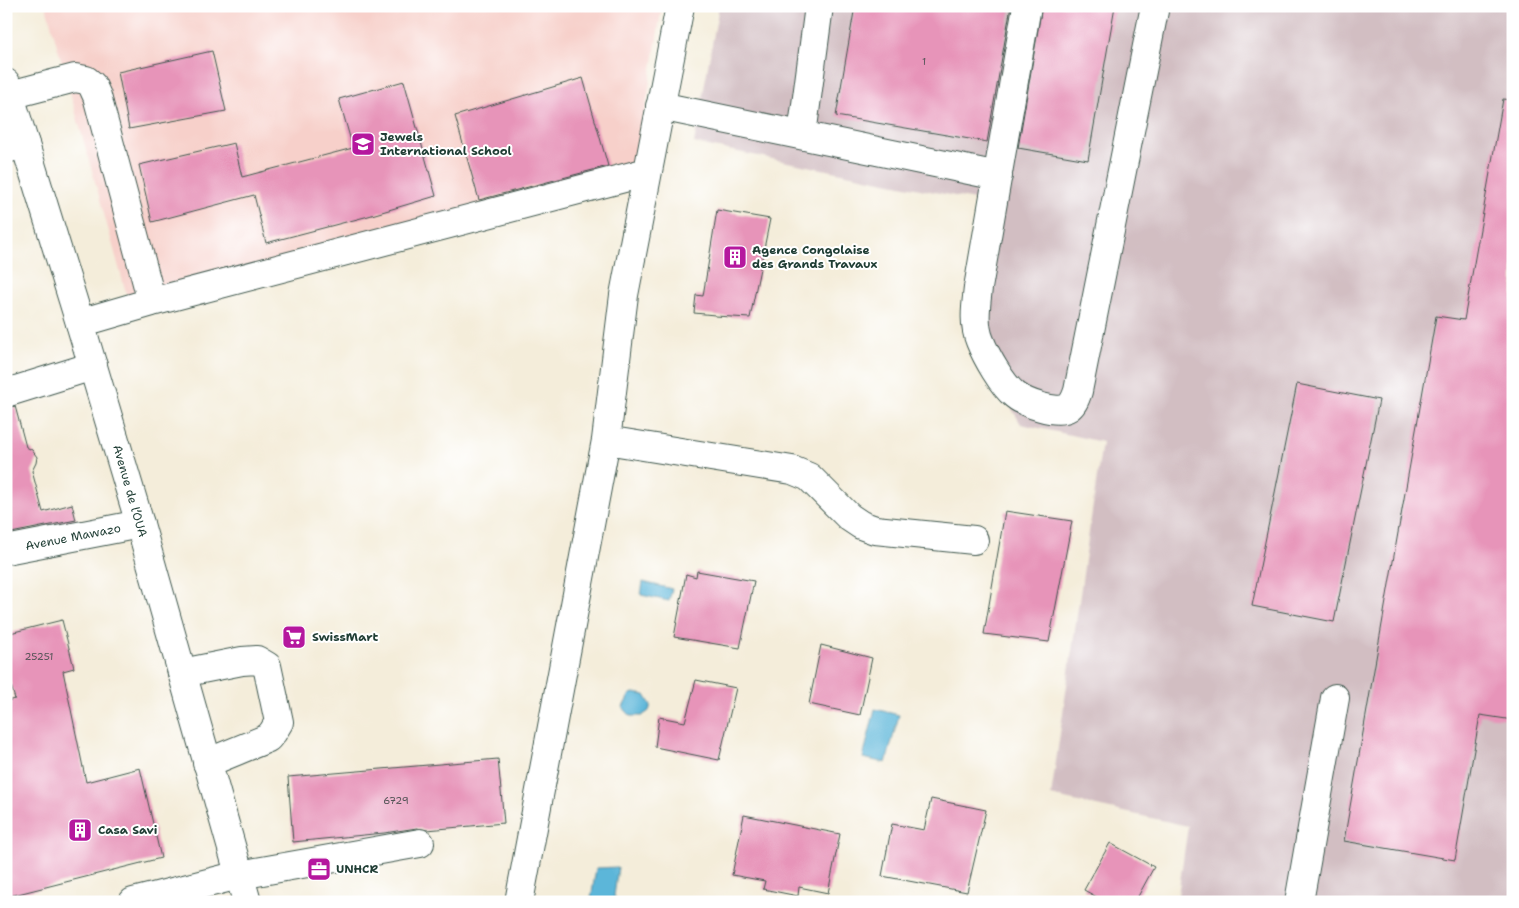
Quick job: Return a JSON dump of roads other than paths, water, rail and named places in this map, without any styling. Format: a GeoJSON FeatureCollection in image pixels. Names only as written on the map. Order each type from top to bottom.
{"type":"FeatureCollection","features":[{"type":"Feature","properties":{"kind":"main road"},"geometry":{"type":"LineString","coordinates":[[519,902],[606,440],[624,295],[680,6]]}},
{"type":"Feature","properties":{"kind":"main road"},"geometry":{"type":"LineString","coordinates":[[802,135],[819,6]]}},
{"type":"Feature","properties":{"kind":"main road"},"geometry":{"type":"LineString","coordinates":[[1027,6],[978,288],[975,326],[980,342],[1002,382],[1016,396],[1037,407],[1055,409],[1067,409],[1073,403],[1078,391],[1155,6]]}},
{"type":"Feature","properties":{"kind":"main road"},"geometry":{"type":"LineString","coordinates":[[8,89],[75,78],[86,80],[92,85],[97,96],[152,302]]}},
{"type":"Feature","properties":{"kind":"main road","name":"Avenue de l’OUA"},"geometry":{"type":"LineString","coordinates":[[8,89],[15,146],[80,323],[140,524],[247,902]]}},
{"type":"Feature","properties":{"kind":"main road"},"geometry":{"type":"LineString","coordinates":[[660,106],[998,176]]}},
{"type":"Feature","properties":{"kind":"main road"},"geometry":{"type":"LineString","coordinates":[[80,323],[152,302],[647,172]]}},
{"type":"Feature","properties":{"kind":"main road"},"geometry":{"type":"LineString","coordinates":[[6,393],[93,366]]}},
{"type":"Feature","properties":{"kind":"main road"},"geometry":{"type":"LineString","coordinates":[[606,440],[792,470],[809,477],[849,517],[868,528],[974,540]]}},
{"type":"Feature","properties":{"kind":"main road","name":"Avenue Mawazo"},"geometry":{"type":"LineString","coordinates":[[6,550],[140,524]]}},
{"type":"Feature","properties":{"kind":"main road"},"geometry":{"type":"LineString","coordinates":[[182,673],[242,661],[257,660],[267,666],[279,722],[273,732],[268,738],[208,763]]}},
{"type":"Feature","properties":{"kind":"main road"},"geometry":{"type":"LineString","coordinates":[[1300,902],[1335,698]]}},
{"type":"Feature","properties":{"kind":"main road"},"geometry":{"type":"LineString","coordinates":[[133,902],[239,875],[420,843]]}},
{"type":"Feature","properties":{"kind":"water"},"geometry":{"type":"Polygon","coordinates":[[[643,582],[672,589],[669,601],[641,595],[643,582]]]}},
{"type":"Feature","properties":{"kind":"water"},"geometry":{"type":"Polygon","coordinates":[[[630,694],[645,695],[651,705],[649,711],[642,716],[631,716],[623,707],[630,694]]]}},
{"type":"Feature","properties":{"kind":"water"},"geometry":{"type":"Polygon","coordinates":[[[875,709],[899,715],[886,763],[863,758],[875,709]]]}},
{"type":"Feature","properties":{"kind":"water"},"geometry":{"type":"Polygon","coordinates":[[[618,867],[614,896],[618,902],[593,902],[591,899],[596,868],[618,867]]]}},
{"type":"Feature","properties":{"kind":"place","name":"Jewels International School"},"geometry":{"type":"Point","coordinates":[363,144]}},
{"type":"Feature","properties":{"kind":"place","name":"Agence Congolaise des Grands Travaux"},"geometry":{"type":"Point","coordinates":[735,257]}},
{"type":"Feature","properties":{"kind":"place","name":"SwissMart"},"geometry":{"type":"Point","coordinates":[294,637]}},
{"type":"Feature","properties":{"kind":"place","name":"Casa Savi"},"geometry":{"type":"Point","coordinates":[80,830]}},
{"type":"Feature","properties":{"kind":"place","name":"UNHCR"},"geometry":{"type":"Point","coordinates":[319,869]}}]}
